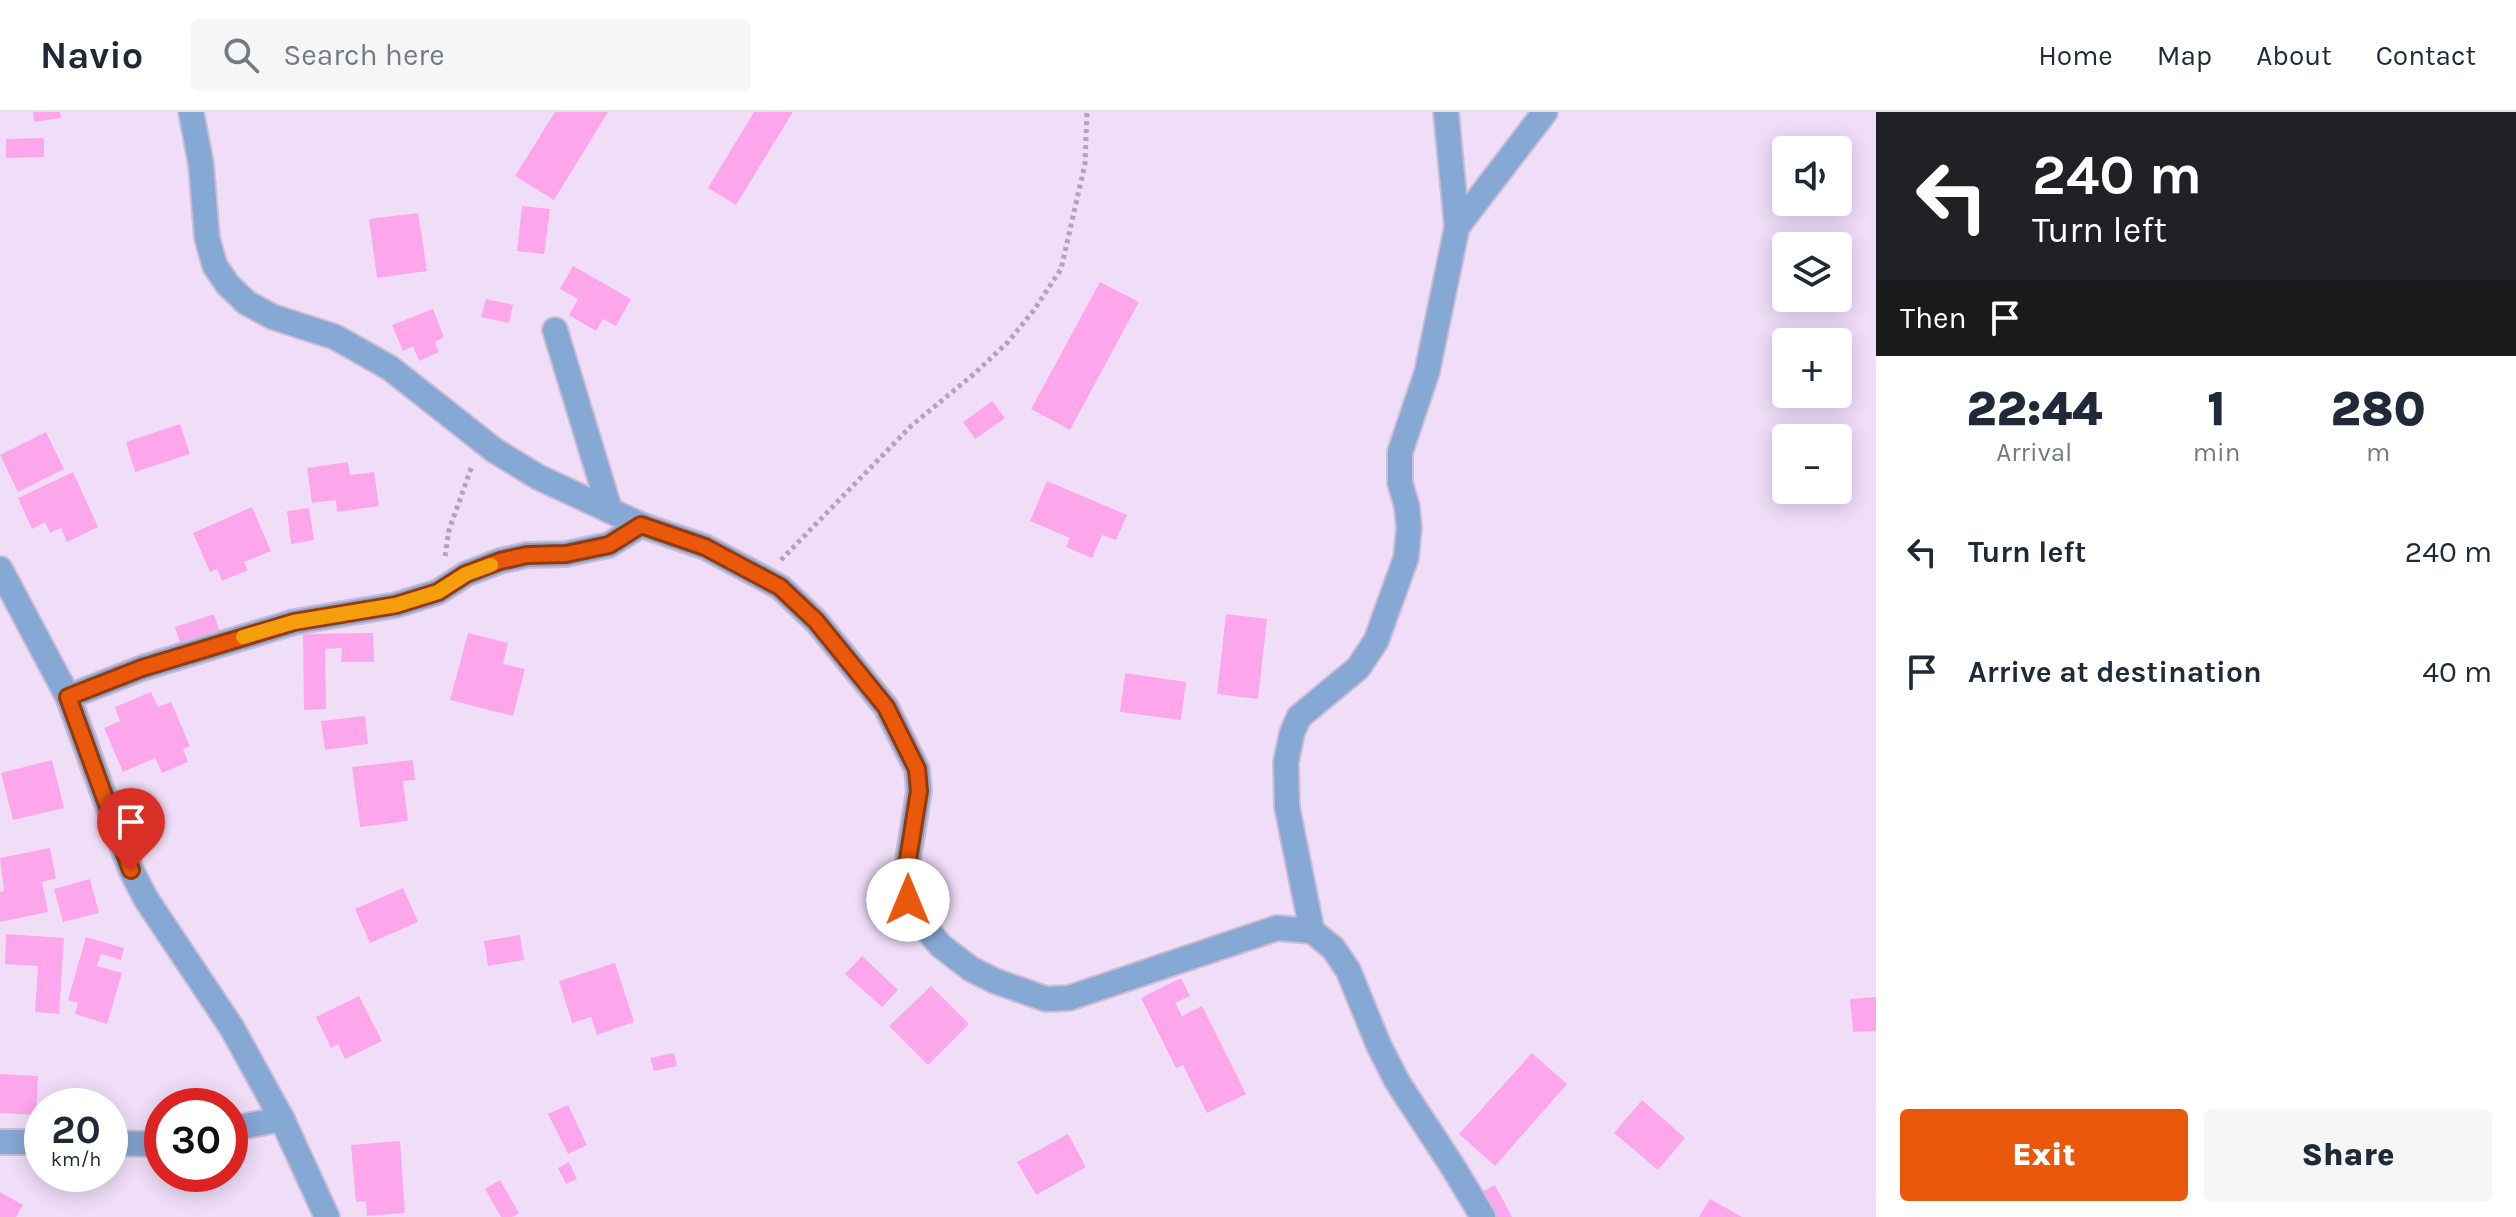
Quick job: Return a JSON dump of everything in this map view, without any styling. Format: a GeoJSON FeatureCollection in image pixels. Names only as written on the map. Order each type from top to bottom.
{"type":"FeatureCollection","features":[{"type":"Feature","properties":{"kind":"street"},"geometry":{"type":"LineString","coordinates":[[191,112],[201,164],[207,238],[215,266],[228,285],[247,303],[273,317],[335,337],[390,368],[484,442],[538,477],[641,525],[705,547],[780,587],[816,621],[886,707],[917,769],[919,791],[906,872],[908,900],[913,913],[941,946],[971,969],[1046,999],[1069,998],[1277,928],[1312,931],[1333,948],[1348,970],[1379,1046],[1398,1083],[1483,1217]]}},
{"type":"Feature","properties":{"kind":"street"},"geometry":{"type":"LineString","coordinates":[[1312,931],[1287,807],[1286,762],[1299,717],[1358,668],[1376,641],[1406,558],[1409,528],[1400,483],[1400,452],[1427,372],[1457,227],[1446,112]]}},
{"type":"Feature","properties":{"kind":"street"},"geometry":{"type":"LineString","coordinates":[[1457,227],[1545,112]]}},
{"type":"Feature","properties":{"kind":"street"},"geometry":{"type":"LineString","coordinates":[[555,330],[610,511]]}},
{"type":"Feature","properties":{"kind":"street"},"geometry":{"type":"LineString","coordinates":[[68,697],[142,668],[294,622],[396,605],[438,592],[466,574],[500,561],[527,555],[566,554],[609,545],[641,525]]}},
{"type":"Feature","properties":{"kind":"street"},"geometry":{"type":"LineString","coordinates":[[0,569],[68,697],[131,870],[174,944],[232,1028],[282,1119],[327,1217]]}},
{"type":"Feature","properties":{"kind":"street"},"geometry":{"type":"LineString","coordinates":[[248,1126],[282,1119]]}},
{"type":"Feature","properties":{"kind":"street"},"geometry":{"type":"LineString","coordinates":[[0,1142],[24,1142]]}},
{"type":"Feature","properties":{"kind":"path"},"geometry":{"type":"LineString","coordinates":[[764,578],[911,426],[1008,342],[1034,310],[1061,269],[1085,164],[1087,112]]}},
{"type":"Feature","properties":{"kind":"path"},"geometry":{"type":"LineString","coordinates":[[438,592],[449,530],[484,442]]}},
{"type":"Feature","properties":{"kind":"building"},"geometry":{"type":"Polygon","coordinates":[[[33,112],[60,112],[61,118],[34,122],[33,112]]]}},
{"type":"Feature","properties":{"kind":"building"},"geometry":{"type":"Polygon","coordinates":[[[555,112],[608,112],[554,200],[515,176],[555,112]]]}},
{"type":"Feature","properties":{"kind":"building"},"geometry":{"type":"Polygon","coordinates":[[[754,112],[793,112],[736,205],[708,188],[754,112]]]}},
{"type":"Feature","properties":{"kind":"building"},"geometry":{"type":"Polygon","coordinates":[[[44,138],[44,157],[6,158],[6,139],[44,138]]]}},
{"type":"Feature","properties":{"kind":"building"},"geometry":{"type":"Polygon","coordinates":[[[522,206],[550,209],[544,254],[517,251],[522,206]]]}},
{"type":"Feature","properties":{"kind":"building"},"geometry":{"type":"Polygon","coordinates":[[[418,213],[427,271],[377,278],[369,219],[418,213]]]}},
{"type":"Feature","properties":{"kind":"building"},"geometry":{"type":"Polygon","coordinates":[[[573,266],[631,299],[616,326],[603,319],[596,331],[569,315],[578,299],[560,289],[573,266]]]}},
{"type":"Feature","properties":{"kind":"building"},"geometry":{"type":"Polygon","coordinates":[[[1100,282],[1139,302],[1070,430],[1031,409],[1100,282]]]}},
{"type":"Feature","properties":{"kind":"building"},"geometry":{"type":"Polygon","coordinates":[[[486,299],[513,305],[509,323],[481,317],[486,299]]]}},
{"type":"Feature","properties":{"kind":"building"},"geometry":{"type":"Polygon","coordinates":[[[433,309],[444,337],[435,342],[439,352],[419,361],[413,346],[403,351],[392,325],[433,309]]]}},
{"type":"Feature","properties":{"kind":"building"},"geometry":{"type":"Polygon","coordinates":[[[992,401],[1005,418],[975,439],[963,422],[992,401]]]}},
{"type":"Feature","properties":{"kind":"building"},"geometry":{"type":"Polygon","coordinates":[[[180,424],[190,454],[135,472],[126,442],[180,424]]]}},
{"type":"Feature","properties":{"kind":"building"},"geometry":{"type":"Polygon","coordinates":[[[46,432],[64,469],[18,492],[0,455],[46,432]]]}},
{"type":"Feature","properties":{"kind":"building"},"geometry":{"type":"Polygon","coordinates":[[[348,462],[350,475],[374,472],[379,506],[337,512],[336,500],[312,503],[307,468],[348,462]]]}},
{"type":"Feature","properties":{"kind":"building"},"geometry":{"type":"Polygon","coordinates":[[[73,472],[98,527],[67,542],[61,528],[50,533],[45,522],[32,529],[18,498],[73,472]]]}},
{"type":"Feature","properties":{"kind":"building"},"geometry":{"type":"Polygon","coordinates":[[[1047,481],[1127,515],[1116,540],[1102,535],[1092,558],[1066,547],[1070,538],[1030,521],[1047,481]]]}},
{"type":"Feature","properties":{"kind":"building"},"geometry":{"type":"Polygon","coordinates":[[[252,507],[271,551],[244,562],[248,570],[222,581],[217,569],[210,572],[193,533],[252,507]]]}},
{"type":"Feature","properties":{"kind":"building"},"geometry":{"type":"Polygon","coordinates":[[[309,508],[314,540],[291,544],[287,511],[309,508]]]}},
{"type":"Feature","properties":{"kind":"building"},"geometry":{"type":"Polygon","coordinates":[[[214,614],[221,636],[182,649],[175,627],[214,614]]]}},
{"type":"Feature","properties":{"kind":"building"},"geometry":{"type":"Polygon","coordinates":[[[1226,614],[1267,619],[1258,699],[1217,694],[1226,614]]]}},
{"type":"Feature","properties":{"kind":"building"},"geometry":{"type":"Polygon","coordinates":[[[373,633],[374,662],[341,662],[342,648],[325,649],[326,709],[304,710],[303,634],[373,633]]]}},
{"type":"Feature","properties":{"kind":"building"},"geometry":{"type":"Polygon","coordinates":[[[468,633],[508,643],[503,664],[525,669],[513,716],[450,700],[468,633]]]}},
{"type":"Feature","properties":{"kind":"building"},"geometry":{"type":"Polygon","coordinates":[[[1125,673],[1186,682],[1181,720],[1120,712],[1125,673]]]}},
{"type":"Feature","properties":{"kind":"building"},"geometry":{"type":"Polygon","coordinates":[[[151,692],[158,707],[171,702],[190,746],[183,749],[188,762],[162,773],[155,758],[123,772],[104,728],[120,721],[115,707],[151,692]]]}},
{"type":"Feature","properties":{"kind":"building"},"geometry":{"type":"Polygon","coordinates":[[[365,716],[368,744],[325,750],[321,721],[365,716]]]}},
{"type":"Feature","properties":{"kind":"building"},"geometry":{"type":"Polygon","coordinates":[[[52,760],[64,808],[13,820],[1,773],[52,760]]]}},
{"type":"Feature","properties":{"kind":"building"},"geometry":{"type":"Polygon","coordinates":[[[413,760],[415,780],[403,781],[408,821],[360,827],[352,767],[413,760]]]}},
{"type":"Feature","properties":{"kind":"building"},"geometry":{"type":"Polygon","coordinates":[[[50,848],[56,878],[42,882],[48,912],[0,922],[0,892],[4,891],[0,858],[50,848]]]}},
{"type":"Feature","properties":{"kind":"building"},"geometry":{"type":"Polygon","coordinates":[[[90,879],[99,913],[63,922],[54,889],[90,879]]]}},
{"type":"Feature","properties":{"kind":"building"},"geometry":{"type":"Polygon","coordinates":[[[403,888],[418,922],[370,943],[355,909],[403,888]]]}},
{"type":"Feature","properties":{"kind":"building"},"geometry":{"type":"Polygon","coordinates":[[[6,934],[64,938],[59,1014],[35,1012],[38,966],[5,964],[6,934]]]}},
{"type":"Feature","properties":{"kind":"building"},"geometry":{"type":"Polygon","coordinates":[[[520,935],[524,960],[488,966],[484,941],[520,935]]]}},
{"type":"Feature","properties":{"kind":"building"},"geometry":{"type":"Polygon","coordinates":[[[86,937],[124,948],[121,960],[101,954],[97,966],[122,973],[107,1024],[75,1014],[78,1003],[68,1000],[86,937]]]}},
{"type":"Feature","properties":{"kind":"building"},"geometry":{"type":"Polygon","coordinates":[[[862,956],[898,990],[882,1007],[845,974],[862,956]]]}},
{"type":"Feature","properties":{"kind":"building"},"geometry":{"type":"Polygon","coordinates":[[[615,963],[634,1022],[597,1035],[591,1017],[572,1023],[559,981],[615,963]]]}},
{"type":"Feature","properties":{"kind":"building"},"geometry":{"type":"Polygon","coordinates":[[[1181,978],[1190,996],[1175,1003],[1182,1016],[1202,1006],[1246,1094],[1207,1113],[1183,1065],[1176,1068],[1141,998],[1181,978]]]}},
{"type":"Feature","properties":{"kind":"building"},"geometry":{"type":"Polygon","coordinates":[[[931,986],[969,1024],[928,1065],[889,1026],[931,986]]]}},
{"type":"Feature","properties":{"kind":"building"},"geometry":{"type":"Polygon","coordinates":[[[359,996],[382,1041],[345,1059],[338,1044],[331,1048],[316,1017],[359,996]]]}},
{"type":"Feature","properties":{"kind":"building"},"geometry":{"type":"Polygon","coordinates":[[[1876,997],[1876,1031],[1853,1032],[1850,999],[1876,997]]]}},
{"type":"Feature","properties":{"kind":"building"},"geometry":{"type":"Polygon","coordinates":[[[674,1053],[677,1066],[654,1071],[650,1058],[674,1053]]]}},
{"type":"Feature","properties":{"kind":"building"},"geometry":{"type":"Polygon","coordinates":[[[1532,1053],[1567,1084],[1495,1166],[1459,1134],[1532,1053]]]}},
{"type":"Feature","properties":{"kind":"building"},"geometry":{"type":"Polygon","coordinates":[[[0,1074],[38,1076],[37,1088],[24,1088],[24,1114],[0,1113],[0,1074]]]}},
{"type":"Feature","properties":{"kind":"building"},"geometry":{"type":"Polygon","coordinates":[[[1642,1100],[1685,1138],[1658,1170],[1614,1133],[1642,1100]]]}},
{"type":"Feature","properties":{"kind":"building"},"geometry":{"type":"Polygon","coordinates":[[[568,1105],[587,1145],[568,1154],[548,1114],[568,1105]]]}},
{"type":"Feature","properties":{"kind":"building"},"geometry":{"type":"Polygon","coordinates":[[[1068,1134],[1086,1167],[1036,1195],[1017,1162],[1068,1134]]]}},
{"type":"Feature","properties":{"kind":"building"},"geometry":{"type":"Polygon","coordinates":[[[400,1141],[405,1213],[367,1216],[366,1201],[356,1202],[351,1145],[400,1141]]]}},
{"type":"Feature","properties":{"kind":"building"},"geometry":{"type":"Polygon","coordinates":[[[569,1162],[577,1179],[566,1184],[558,1168],[569,1162]]]}},
{"type":"Feature","properties":{"kind":"building"},"geometry":{"type":"Polygon","coordinates":[[[500,1180],[519,1213],[512,1217],[501,1217],[485,1189],[500,1180]]]}},
{"type":"Feature","properties":{"kind":"building"},"geometry":{"type":"Polygon","coordinates":[[[1495,1185],[1512,1217],[1490,1217],[1477,1194],[1495,1185]]]}},
{"type":"Feature","properties":{"kind":"building"},"geometry":{"type":"Polygon","coordinates":[[[0,1192],[23,1205],[16,1217],[0,1217],[0,1192]]]}},
{"type":"Feature","properties":{"kind":"building"},"geometry":{"type":"Polygon","coordinates":[[[1710,1199],[1742,1217],[1699,1217],[1710,1199]]]}},
{"type":"Feature","properties":{"kind":"slow traffic"},"geometry":{"type":"LineString","coordinates":[[243,637],[294,622],[396,605],[438,592],[466,574],[491,565]]}},
{"type":"Feature","properties":{"kind":"route"},"geometry":{"type":"LineString","coordinates":[[131,870],[68,697],[142,668],[294,622],[396,605],[438,592],[466,574],[500,561],[527,555],[566,554],[609,545],[641,525],[705,547],[780,587],[816,621],[886,707],[917,769],[919,791],[906,872],[908,900]]}}]}
